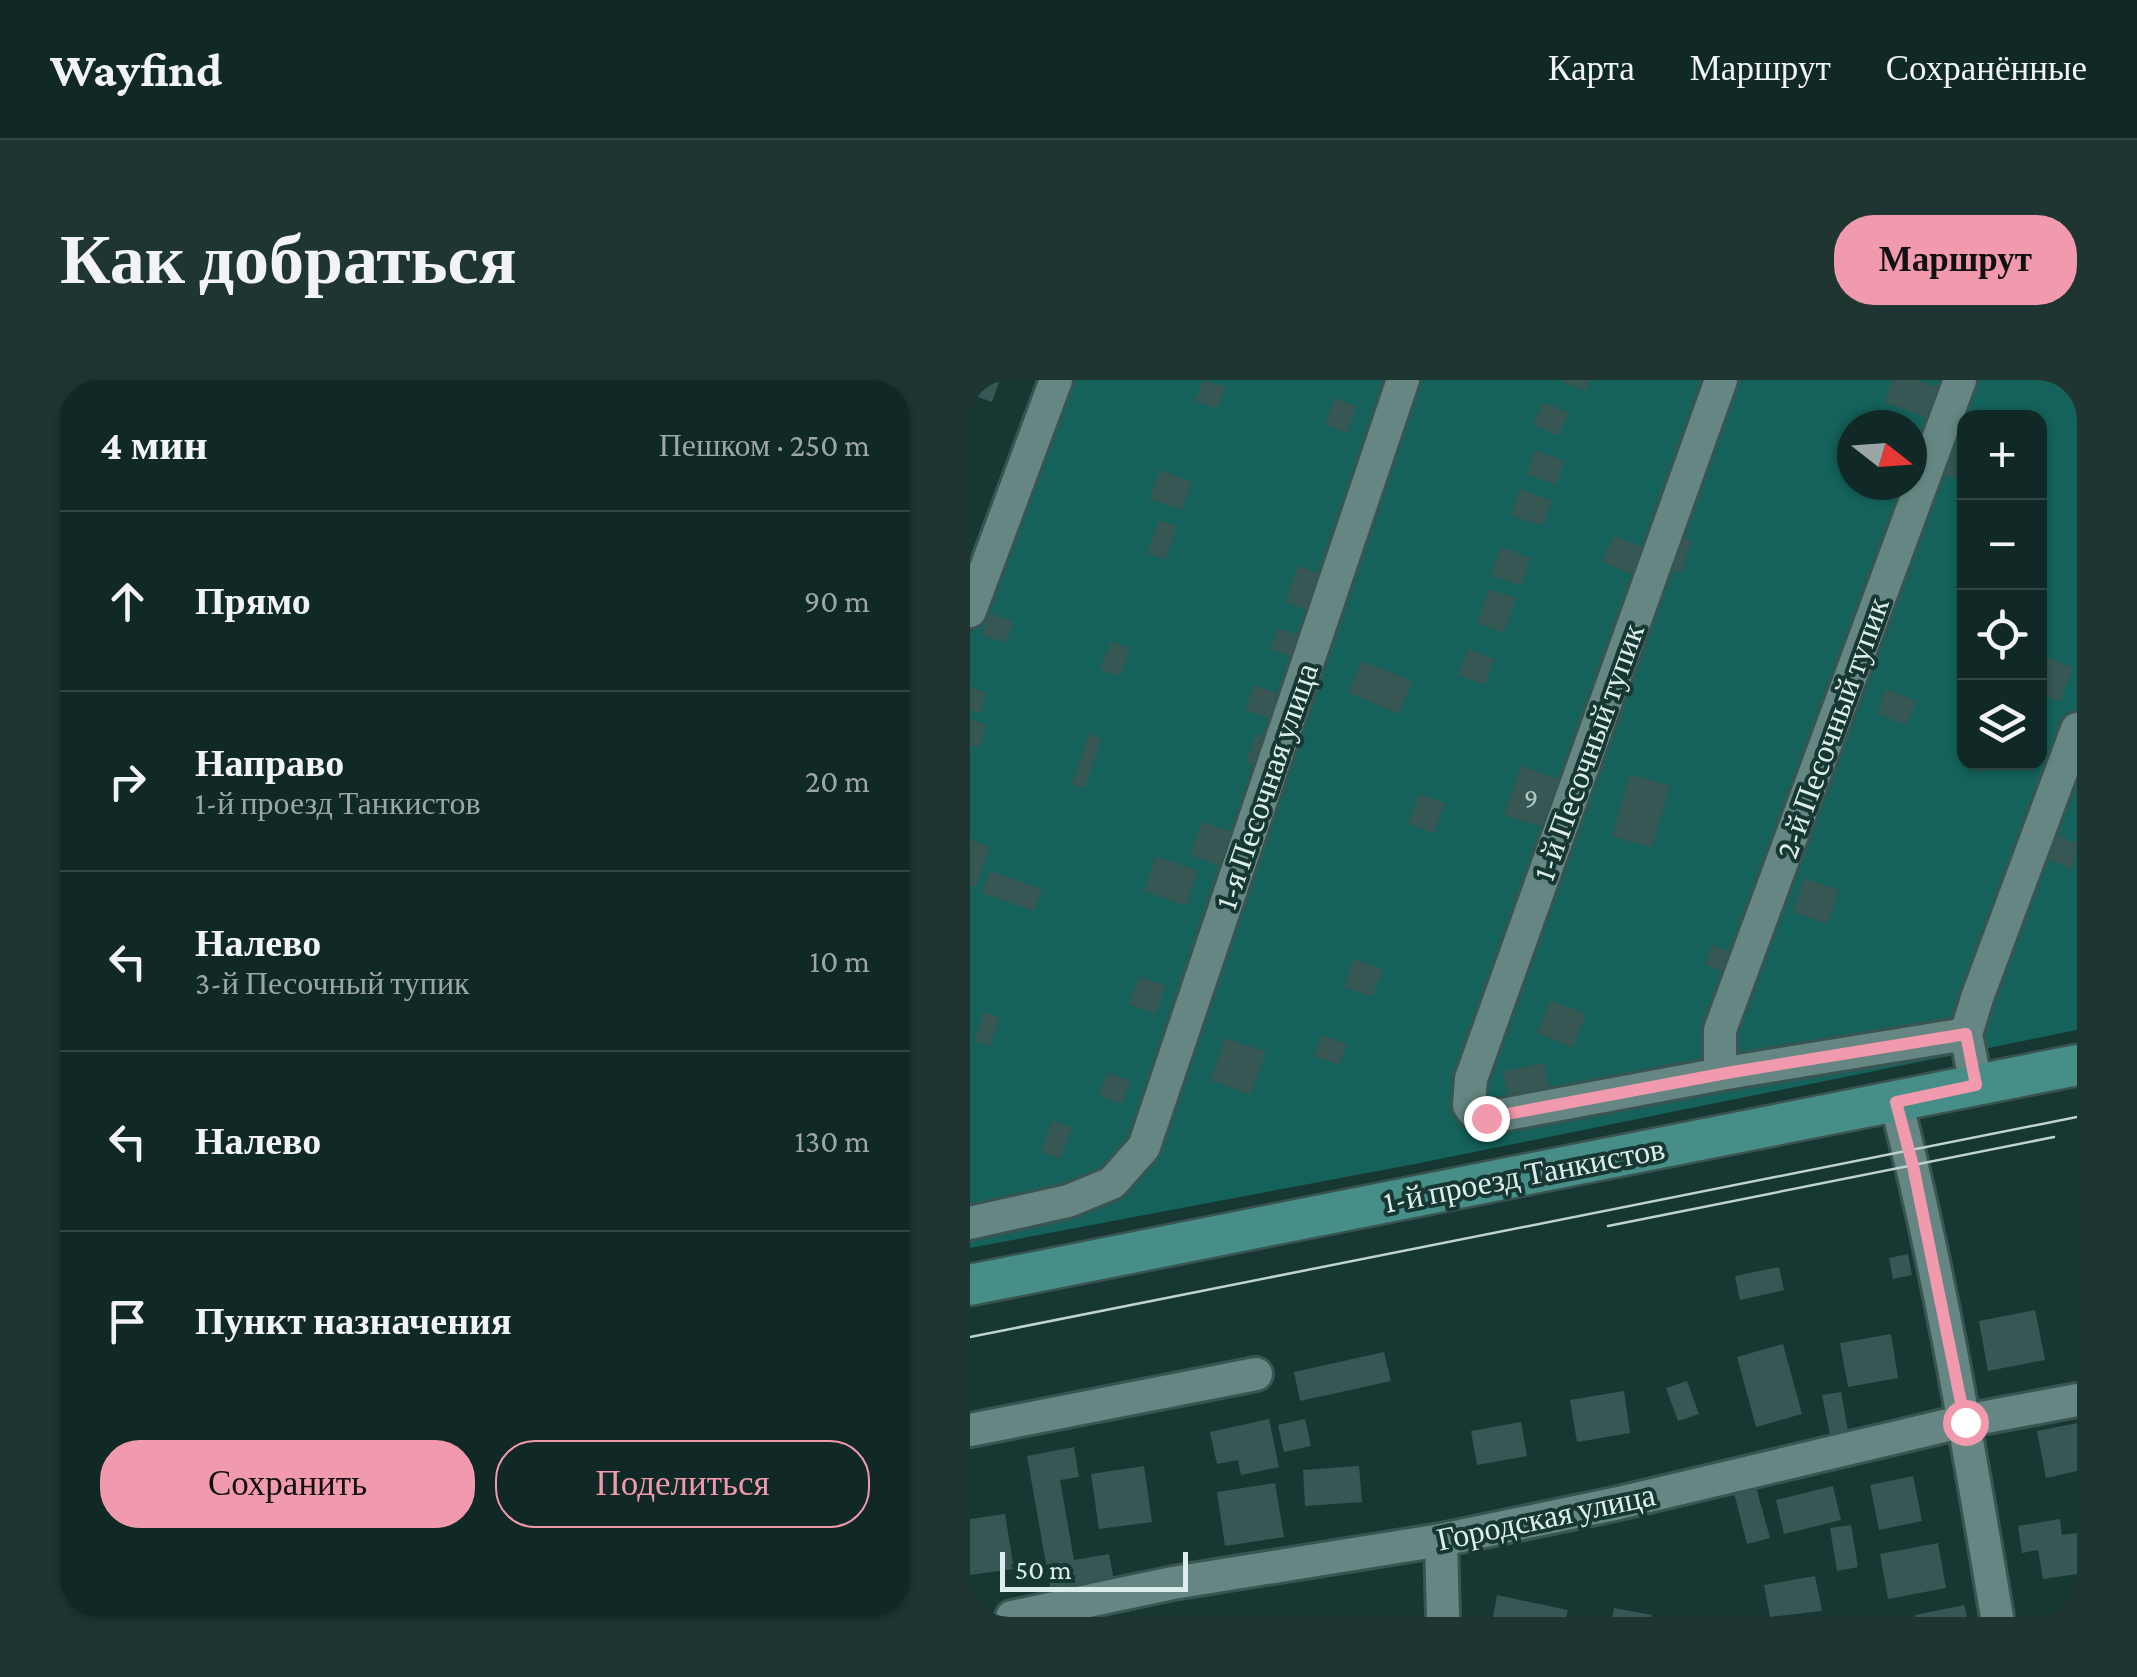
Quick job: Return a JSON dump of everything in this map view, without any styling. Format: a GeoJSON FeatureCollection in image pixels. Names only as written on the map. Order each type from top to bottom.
{"type":"FeatureCollection","features":[{"type":"Feature","properties":{"kind":"main road","name":"1-й проезд Танкистов"},"geometry":{"type":"LineString","coordinates":[[970,1284],[2077,1066]]}},
{"type":"Feature","properties":{"kind":"street"},"geometry":{"type":"LineString","coordinates":[[970,612],[1056,380]]}},
{"type":"Feature","properties":{"kind":"street","name":"1-я Песочная улица"},"geometry":{"type":"LineString","coordinates":[[970,1223],[1068,1201],[1112,1183],[1144,1147],[1403,380]]}},
{"type":"Feature","properties":{"kind":"street","name":"1-й Песочный тупик"},"geometry":{"type":"LineString","coordinates":[[1721,380],[1472,1080],[1469,1105],[1486,1118],[1732,1072]]}},
{"type":"Feature","properties":{"kind":"street","name":"2-й Песочный тупик"},"geometry":{"type":"LineString","coordinates":[[1732,1072],[1720,1064],[1720,1030],[1960,380]]}},
{"type":"Feature","properties":{"kind":"street"},"geometry":{"type":"LineString","coordinates":[[1976,1085],[1966,1034],[1976,998],[2077,729]]}},
{"type":"Feature","properties":{"kind":"street"},"geometry":{"type":"LineString","coordinates":[[1732,1072],[1966,1034]]}},
{"type":"Feature","properties":{"kind":"street"},"geometry":{"type":"LineString","coordinates":[[1896,1102],[1913,1166],[1965,1422],[1998,1617]]}},
{"type":"Feature","properties":{"kind":"street"},"geometry":{"type":"LineString","coordinates":[[970,1430],[1256,1374]]}},
{"type":"Feature","properties":{"kind":"street","name":"Городская улица"},"geometry":{"type":"LineString","coordinates":[[1012,1617],[1173,1583],[1441,1540],[2077,1400]]}},
{"type":"Feature","properties":{"kind":"street"},"geometry":{"type":"LineString","coordinates":[[1441,1540],[1443,1617]]}},
{"type":"Feature","properties":{"kind":"shaded area"},"geometry":{"type":"Polygon","coordinates":[[[1064,380],[2077,380],[2077,1030],[1415,1164],[970,1248],[970,634],[1064,380]]]}},
{"type":"Feature","properties":{"kind":"building"},"geometry":{"type":"Polygon","coordinates":[[[970,380],[999,382],[992,402],[970,394],[970,380]]]}},
{"type":"Feature","properties":{"kind":"building"},"geometry":{"type":"Polygon","coordinates":[[[1203,380],[1226,387],[1217,409],[1195,401],[1203,380]]]}},
{"type":"Feature","properties":{"kind":"building"},"geometry":{"type":"Polygon","coordinates":[[[1590,380],[1586,391],[1563,383],[1590,380]]]}},
{"type":"Feature","properties":{"kind":"building"},"geometry":{"type":"Polygon","coordinates":[[[1892,380],[1916,380],[1939,388],[1928,418],[1927,410],[1906,410],[1884,402],[1892,380]]]}},
{"type":"Feature","properties":{"kind":"building"},"geometry":{"type":"Polygon","coordinates":[[[1334,398],[1357,406],[1347,433],[1325,425],[1334,398]]]}},
{"type":"Feature","properties":{"kind":"building"},"geometry":{"type":"Polygon","coordinates":[[[1543,402],[1569,413],[1559,436],[1533,425],[1543,402]]]}},
{"type":"Feature","properties":{"kind":"building"},"geometry":{"type":"Polygon","coordinates":[[[1943,445],[1957,450],[1957,479],[1934,471],[1943,445]]]}},
{"type":"Feature","properties":{"kind":"building"},"geometry":{"type":"Polygon","coordinates":[[[1535,450],[1565,461],[1556,485],[1527,474],[1535,450]]]}},
{"type":"Feature","properties":{"kind":"building"},"geometry":{"type":"Polygon","coordinates":[[[1160,470],[1192,482],[1182,510],[1150,499],[1160,470]]]}},
{"type":"Feature","properties":{"kind":"building"},"geometry":{"type":"Polygon","coordinates":[[[1520,489],[1552,501],[1543,526],[1511,515],[1520,489]]]}},
{"type":"Feature","properties":{"kind":"building"},"geometry":{"type":"Polygon","coordinates":[[[1159,520],[1177,526],[1165,560],[1147,553],[1159,520]]]}},
{"type":"Feature","properties":{"kind":"building"},"geometry":{"type":"Polygon","coordinates":[[[1670,533],[1692,541],[1681,573],[1658,565],[1670,533]]]}},
{"type":"Feature","properties":{"kind":"building"},"geometry":{"type":"Polygon","coordinates":[[[1614,536],[1645,548],[1634,575],[1602,562],[1614,536]]]}},
{"type":"Feature","properties":{"kind":"building"},"geometry":{"type":"Polygon","coordinates":[[[1501,547],[1531,558],[1521,586],[1491,575],[1501,547]]]}},
{"type":"Feature","properties":{"kind":"building"},"geometry":{"type":"Polygon","coordinates":[[[1298,566],[1332,578],[1319,614],[1285,602],[1298,566]]]}},
{"type":"Feature","properties":{"kind":"building"},"geometry":{"type":"Polygon","coordinates":[[[1489,589],[1516,598],[1504,633],[1477,623],[1489,589]]]}},
{"type":"Feature","properties":{"kind":"building"},"geometry":{"type":"Polygon","coordinates":[[[990,613],[1014,622],[1006,643],[982,635],[990,613]]]}},
{"type":"Feature","properties":{"kind":"building"},"geometry":{"type":"Polygon","coordinates":[[[1278,628],[1310,639],[1302,660],[1271,649],[1278,628]]]}},
{"type":"Feature","properties":{"kind":"building"},"geometry":{"type":"Polygon","coordinates":[[[1111,641],[1130,648],[1120,676],[1100,669],[1111,641]]]}},
{"type":"Feature","properties":{"kind":"building"},"geometry":{"type":"Polygon","coordinates":[[[1468,649],[1494,659],[1485,685],[1458,675],[1468,649]]]}},
{"type":"Feature","properties":{"kind":"building"},"geometry":{"type":"Polygon","coordinates":[[[2047,658],[2073,668],[2060,702],[2047,697],[2047,658]]]}},
{"type":"Feature","properties":{"kind":"building"},"geometry":{"type":"Polygon","coordinates":[[[1362,661],[1412,681],[1399,714],[1349,693],[1362,661]]]}},
{"type":"Feature","properties":{"kind":"building"},"geometry":{"type":"Polygon","coordinates":[[[1254,685],[1288,697],[1279,722],[1245,710],[1254,685]]]}},
{"type":"Feature","properties":{"kind":"building"},"geometry":{"type":"Polygon","coordinates":[[[970,687],[987,693],[980,713],[970,710],[970,687]]]}},
{"type":"Feature","properties":{"kind":"building"},"geometry":{"type":"Polygon","coordinates":[[[1886,689],[1917,701],[1907,725],[1877,714],[1886,689]]]}},
{"type":"Feature","properties":{"kind":"building"},"geometry":{"type":"Polygon","coordinates":[[[970,719],[987,725],[979,748],[970,745],[970,719]]]}},
{"type":"Feature","properties":{"kind":"building"},"geometry":{"type":"Polygon","coordinates":[[[1089,734],[1102,739],[1084,789],[1072,784],[1089,734]]]}},
{"type":"Feature","properties":{"kind":"building"},"geometry":{"type":"Polygon","coordinates":[[[1256,734],[1275,740],[1265,769],[1246,762],[1256,734]]]}},
{"type":"Feature","properties":{"kind":"building"},"geometry":{"type":"Polygon","coordinates":[[[1521,766],[1558,779],[1542,827],[1504,815],[1521,766]]]}},
{"type":"Feature","properties":{"kind":"building"},"geometry":{"type":"Polygon","coordinates":[[[1630,774],[1670,786],[1652,848],[1612,836],[1630,774]]]}},
{"type":"Feature","properties":{"kind":"building"},"geometry":{"type":"Polygon","coordinates":[[[1419,794],[1445,803],[1434,833],[1408,824],[1419,794]]]}},
{"type":"Feature","properties":{"kind":"building"},"geometry":{"type":"Polygon","coordinates":[[[1202,822],[1241,835],[1229,869],[1190,855],[1202,822]]]}},
{"type":"Feature","properties":{"kind":"building"},"geometry":{"type":"Polygon","coordinates":[[[2048,832],[2077,843],[2073,869],[2039,856],[2048,832]]]}},
{"type":"Feature","properties":{"kind":"building"},"geometry":{"type":"Polygon","coordinates":[[[970,839],[990,847],[976,887],[970,885],[970,839]]]}},
{"type":"Feature","properties":{"kind":"building"},"geometry":{"type":"Polygon","coordinates":[[[1156,856],[1198,871],[1186,906],[1144,891],[1156,856]]]}},
{"type":"Feature","properties":{"kind":"building"},"geometry":{"type":"Polygon","coordinates":[[[990,871],[1042,889],[1034,911],[982,893],[990,871]]]}},
{"type":"Feature","properties":{"kind":"building"},"geometry":{"type":"Polygon","coordinates":[[[1804,878],[1839,890],[1828,924],[1793,912],[1804,878]]]}},
{"type":"Feature","properties":{"kind":"building"},"geometry":{"type":"Polygon","coordinates":[[[1712,945],[1737,955],[1729,974],[1705,965],[1712,945]]]}},
{"type":"Feature","properties":{"kind":"building"},"geometry":{"type":"Polygon","coordinates":[[[1354,959],[1383,969],[1372,997],[1344,987],[1354,959]]]}},
{"type":"Feature","properties":{"kind":"building"},"geometry":{"type":"Polygon","coordinates":[[[1139,977],[1166,986],[1156,1014],[1129,1004],[1139,977]]]}},
{"type":"Feature","properties":{"kind":"building"},"geometry":{"type":"Polygon","coordinates":[[[1551,1000],[1586,1014],[1573,1048],[1537,1033],[1551,1000]]]}},
{"type":"Feature","properties":{"kind":"building"},"geometry":{"type":"Polygon","coordinates":[[[984,1012],[1000,1018],[990,1047],[974,1041],[984,1012]]]}},
{"type":"Feature","properties":{"kind":"building"},"geometry":{"type":"Polygon","coordinates":[[[1322,1035],[1347,1044],[1339,1065],[1314,1056],[1322,1035]]]}},
{"type":"Feature","properties":{"kind":"building"},"geometry":{"type":"Polygon","coordinates":[[[1225,1038],[1266,1052],[1251,1095],[1210,1080],[1225,1038]]]}},
{"type":"Feature","properties":{"kind":"building"},"geometry":{"type":"Polygon","coordinates":[[[1544,1063],[1550,1093],[1509,1100],[1503,1071],[1544,1063]]]}},
{"type":"Feature","properties":{"kind":"building"},"geometry":{"type":"Polygon","coordinates":[[[1107,1073],[1131,1081],[1122,1104],[1099,1096],[1107,1073]]]}},
{"type":"Feature","properties":{"kind":"building"},"geometry":{"type":"Polygon","coordinates":[[[1052,1121],[1072,1127],[1061,1159],[1041,1152],[1052,1121]]]}},
{"type":"Feature","properties":{"kind":"building"},"geometry":{"type":"Polygon","coordinates":[[[1908,1254],[1912,1275],[1893,1279],[1889,1258],[1908,1254]]]}},
{"type":"Feature","properties":{"kind":"building"},"geometry":{"type":"Polygon","coordinates":[[[1779,1267],[1784,1290],[1740,1300],[1735,1276],[1779,1267]]]}},
{"type":"Feature","properties":{"kind":"building"},"geometry":{"type":"Polygon","coordinates":[[[2035,1310],[2045,1360],[1988,1371],[1979,1321],[2035,1310]]]}},
{"type":"Feature","properties":{"kind":"building"},"geometry":{"type":"Polygon","coordinates":[[[1891,1334],[1898,1378],[1848,1387],[1840,1343],[1891,1334]]]}},
{"type":"Feature","properties":{"kind":"building"},"geometry":{"type":"Polygon","coordinates":[[[1783,1344],[1802,1414],[1756,1427],[1737,1357],[1783,1344]]]}},
{"type":"Feature","properties":{"kind":"building"},"geometry":{"type":"Polygon","coordinates":[[[1384,1352],[1391,1381],[1300,1401],[1294,1372],[1384,1352]]]}},
{"type":"Feature","properties":{"kind":"building"},"geometry":{"type":"Polygon","coordinates":[[[1687,1381],[1699,1414],[1678,1421],[1666,1388],[1687,1381]]]}},
{"type":"Feature","properties":{"kind":"building"},"geometry":{"type":"Polygon","coordinates":[[[1624,1391],[1630,1433],[1577,1442],[1570,1400],[1624,1391]]]}},
{"type":"Feature","properties":{"kind":"building"},"geometry":{"type":"Polygon","coordinates":[[[1841,1392],[1848,1431],[1830,1435],[1822,1395],[1841,1392]]]}},
{"type":"Feature","properties":{"kind":"building"},"geometry":{"type":"Polygon","coordinates":[[[1269,1419],[1279,1467],[1241,1475],[1238,1460],[1217,1464],[1210,1432],[1269,1419]]]}},
{"type":"Feature","properties":{"kind":"building"},"geometry":{"type":"Polygon","coordinates":[[[1305,1419],[1311,1446],[1284,1452],[1278,1425],[1305,1419]]]}},
{"type":"Feature","properties":{"kind":"building"},"geometry":{"type":"Polygon","coordinates":[[[1521,1422],[1527,1456],[1477,1465],[1471,1431],[1521,1422]]]}},
{"type":"Feature","properties":{"kind":"building"},"geometry":{"type":"Polygon","coordinates":[[[2077,1423],[2077,1471],[2046,1478],[2037,1431],[2077,1423]]]}},
{"type":"Feature","properties":{"kind":"building"},"geometry":{"type":"Polygon","coordinates":[[[1074,1447],[1079,1477],[1060,1480],[1074,1560],[1109,1554],[1114,1581],[1051,1592],[1027,1456],[1074,1447]]]}},
{"type":"Feature","properties":{"kind":"building"},"geometry":{"type":"Polygon","coordinates":[[[1144,1466],[1152,1522],[1099,1529],[1091,1474],[1144,1466]]]}},
{"type":"Feature","properties":{"kind":"building"},"geometry":{"type":"Polygon","coordinates":[[[1359,1466],[1362,1502],[1305,1506],[1303,1470],[1359,1466]]]}},
{"type":"Feature","properties":{"kind":"building"},"geometry":{"type":"Polygon","coordinates":[[[1913,1476],[1922,1521],[1879,1530],[1870,1485],[1913,1476]]]}},
{"type":"Feature","properties":{"kind":"building"},"geometry":{"type":"Polygon","coordinates":[[[1275,1483],[1284,1537],[1225,1546],[1217,1492],[1275,1483]]]}},
{"type":"Feature","properties":{"kind":"building"},"geometry":{"type":"Polygon","coordinates":[[[1833,1486],[1841,1520],[1784,1534],[1776,1500],[1833,1486]]]}},
{"type":"Feature","properties":{"kind":"building"},"geometry":{"type":"Polygon","coordinates":[[[1756,1487],[1770,1538],[1747,1544],[1734,1493],[1756,1487]]]}},
{"type":"Feature","properties":{"kind":"building"},"geometry":{"type":"Polygon","coordinates":[[[1005,1514],[1014,1569],[970,1575],[970,1519],[1005,1514]]]}},
{"type":"Feature","properties":{"kind":"building"},"geometry":{"type":"Polygon","coordinates":[[[2060,1519],[2062,1535],[2077,1533],[2077,1574],[2043,1579],[2038,1550],[2022,1553],[2018,1526],[2060,1519]]]}},
{"type":"Feature","properties":{"kind":"building"},"geometry":{"type":"Polygon","coordinates":[[[1851,1525],[1858,1567],[1837,1571],[1830,1528],[1851,1525]]]}},
{"type":"Feature","properties":{"kind":"building"},"geometry":{"type":"Polygon","coordinates":[[[1938,1543],[1946,1588],[1888,1599],[1880,1554],[1938,1543]]]}},
{"type":"Feature","properties":{"kind":"building"},"geometry":{"type":"Polygon","coordinates":[[[1815,1576],[1822,1611],[1770,1617],[1764,1585],[1815,1576]]]}},
{"type":"Feature","properties":{"kind":"building"},"geometry":{"type":"Polygon","coordinates":[[[1497,1595],[1568,1610],[1566,1617],[1493,1617],[1497,1595]]]}},
{"type":"Feature","properties":{"kind":"building"},"geometry":{"type":"Polygon","coordinates":[[[1964,1605],[1967,1617],[1915,1617],[1915,1615],[1964,1605]]]}},
{"type":"Feature","properties":{"kind":"building"},"geometry":{"type":"Polygon","coordinates":[[[1614,1608],[1652,1615],[1612,1617],[1614,1608]]]}},
{"type":"Feature","properties":{"kind":"tram line"},"geometry":{"type":"LineString","coordinates":[[970,1337],[2077,1117]]}},
{"type":"Feature","properties":{"kind":"tram line"},"geometry":{"type":"LineString","coordinates":[[1608,1226],[2054,1137]]}},
{"type":"Feature","properties":{"kind":"route"},"geometry":{"type":"LineString","coordinates":[[1486,1118],[1966,1034],[1976,1085],[1896,1102],[1913,1166],[1965,1422]]}}]}
